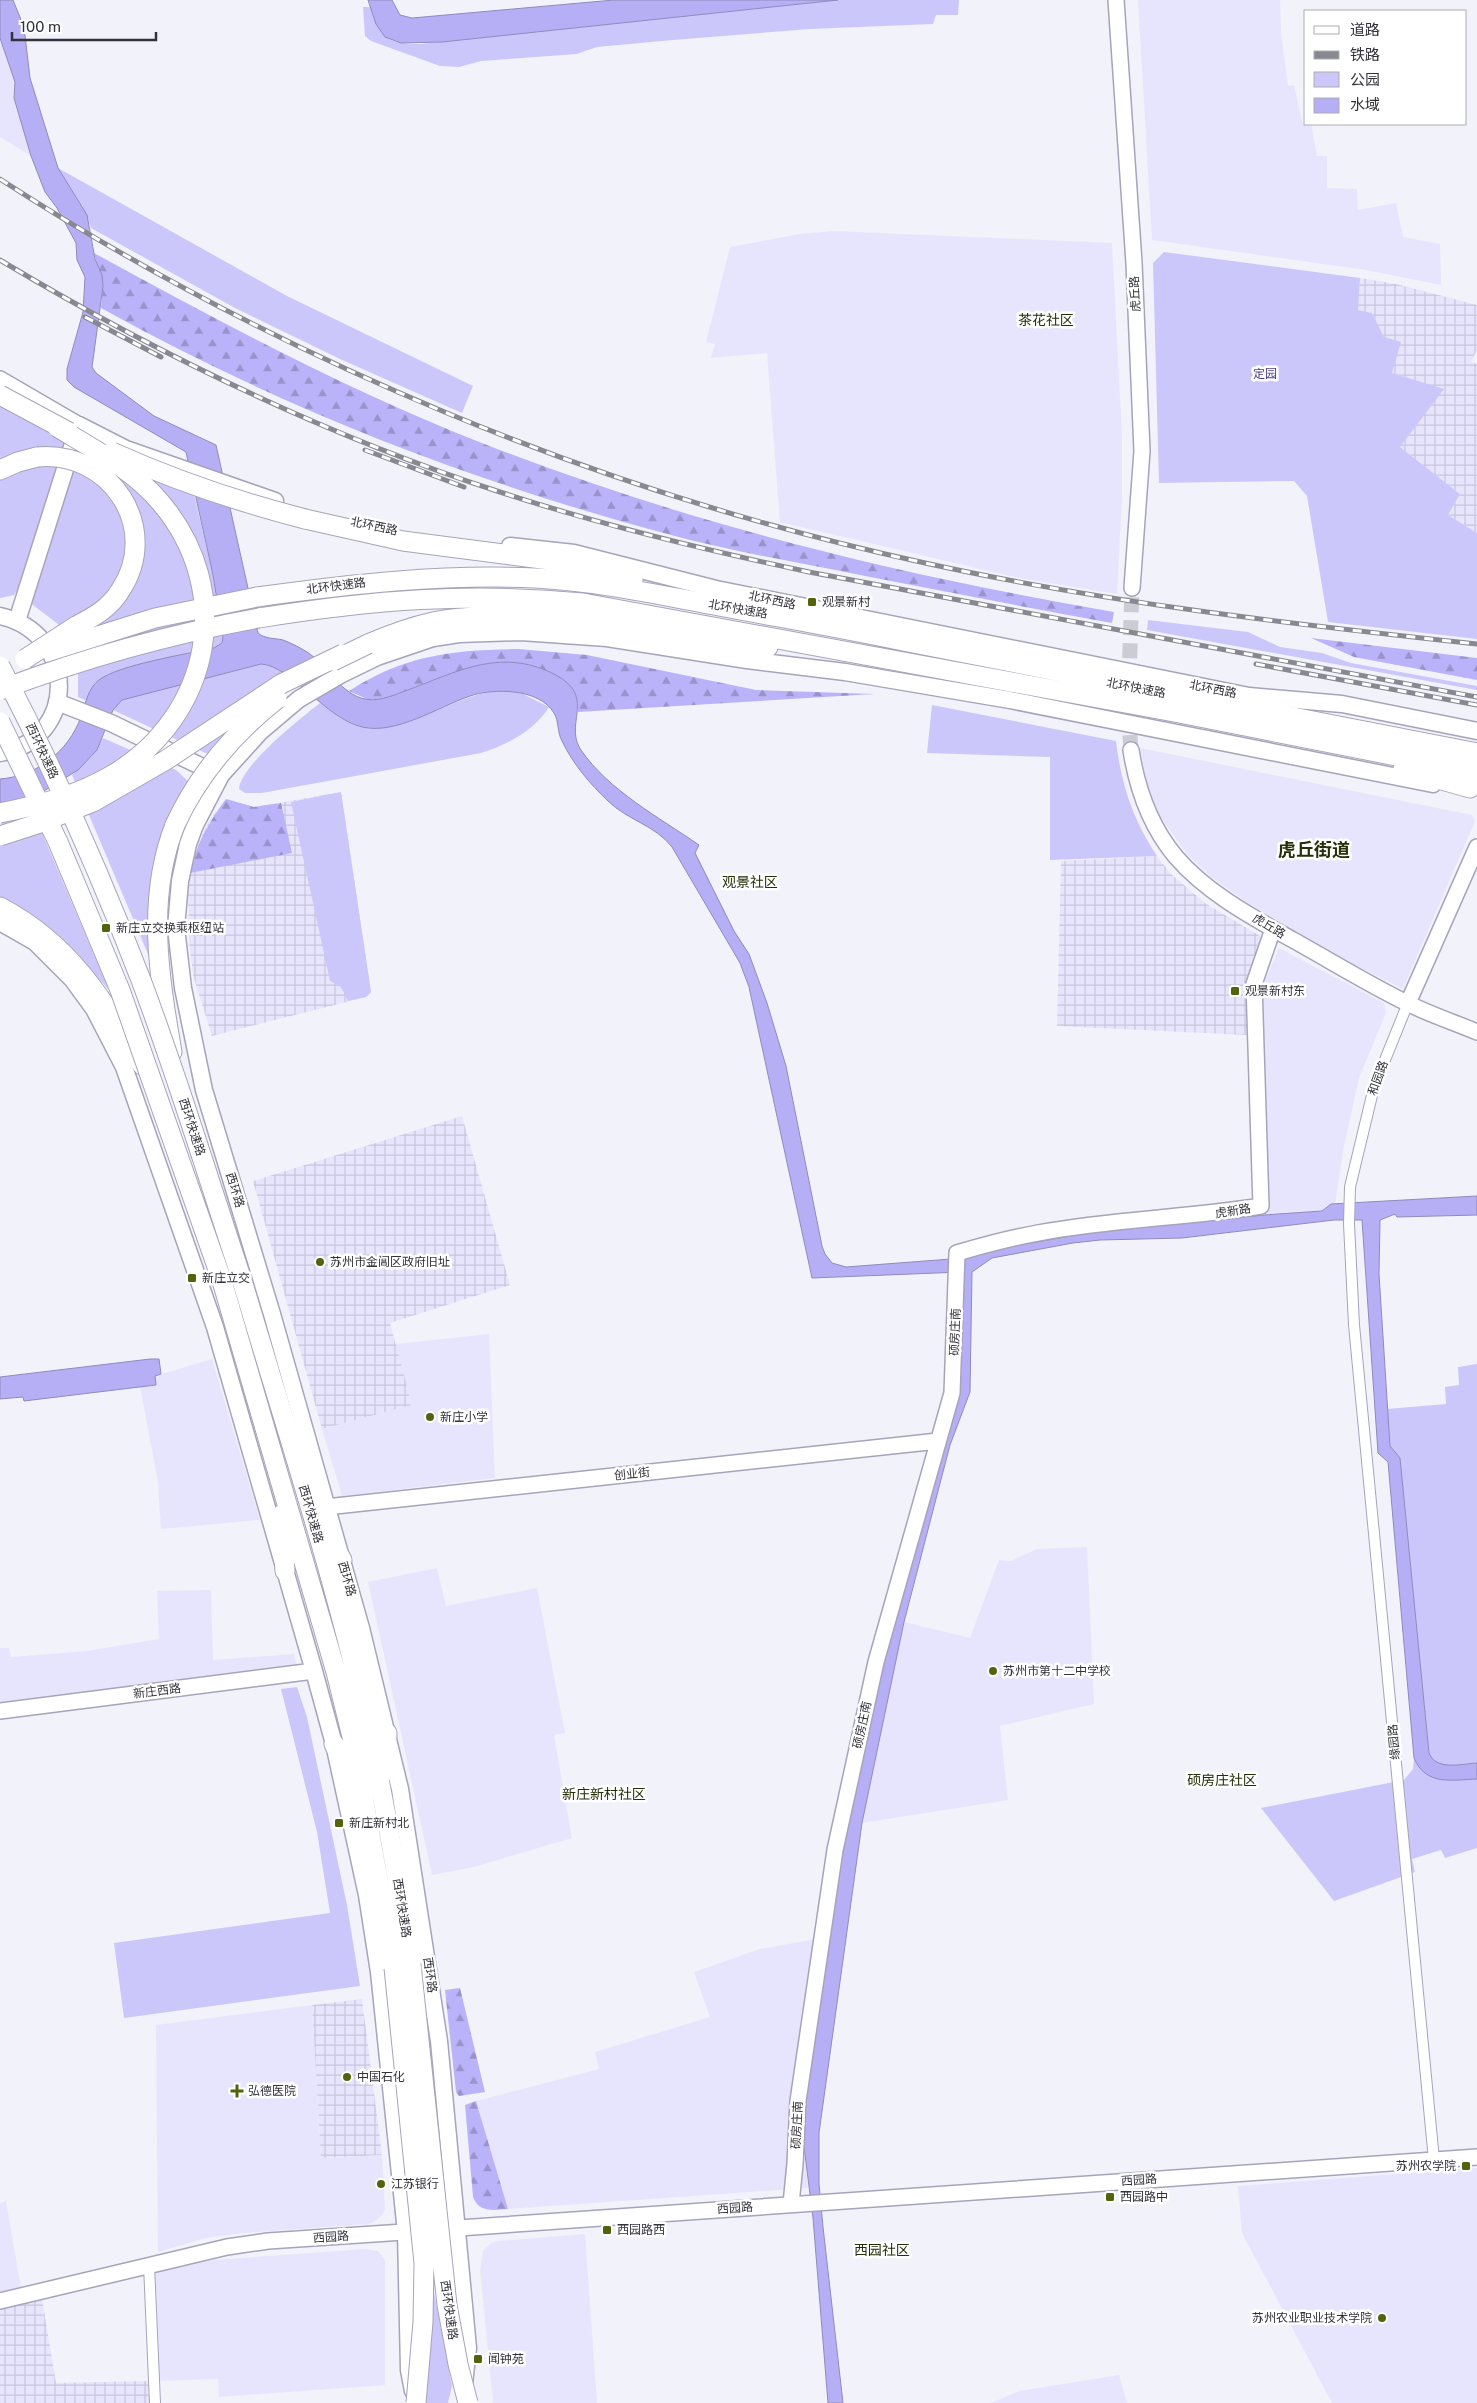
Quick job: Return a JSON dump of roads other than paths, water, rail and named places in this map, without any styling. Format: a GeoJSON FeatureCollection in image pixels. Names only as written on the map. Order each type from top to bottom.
{"type":"FeatureCollection","features":[{"type":"Feature","properties":{"kind":"highway"},"geometry":{"type":"LineString","coordinates":[[0,395],[57,427],[142,484],[157,498],[177,524],[195,558],[203,587],[205,615],[203,647],[194,681],[178,712],[158,738],[129,764],[102,781],[69,796],[0,813]]}},
{"type":"Feature","properties":{"kind":"highway"},"geometry":{"type":"LineString","coordinates":[[57,427],[163,474],[226,496],[305,519],[403,541],[574,563],[721,606]]}},
{"type":"Feature","properties":{"kind":"highway"},"geometry":{"type":"LineString","coordinates":[[0,470],[18,462],[45,457],[62,458],[84,464],[104,477],[120,495],[130,513],[135,530],[135,551],[132,566],[124,585],[115,599],[97,615],[25,659]]}},
{"type":"Feature","properties":{"kind":"highway","name":"北环快速路"},"geometry":{"type":"LineString","coordinates":[[0,668],[155,618],[256,597],[394,579],[492,577],[580,582],[851,630],[1263,713],[1477,753]]}},
{"type":"Feature","properties":{"kind":"highway","name":"北环快速路"},"geometry":{"type":"LineString","coordinates":[[0,690],[99,655],[193,630],[259,618],[398,600],[460,597],[535,599],[592,604],[647,613],[843,653],[1174,712],[1259,739],[1474,783]]}},
{"type":"Feature","properties":{"kind":"highway"},"geometry":{"type":"LineString","coordinates":[[0,836],[93,802],[183,749],[281,684],[343,654],[393,633],[431,623],[464,618],[580,620],[732,645],[843,653]]}},
{"type":"Feature","properties":{"kind":"highway"},"geometry":{"type":"LineString","coordinates":[[178,1085],[161,983],[157,923],[160,880],[172,834],[195,788],[239,733],[284,694],[343,654]]}},
{"type":"Feature","properties":{"kind":"highway","name":"西环快速路"},"geometry":{"type":"LineString","coordinates":[[0,668],[82,837],[140,980],[178,1085],[241,1277],[304,1490],[354,1669],[375,1809],[402,1966],[447,2305],[454,2348],[468,2403]]}},
{"type":"Feature","properties":{"kind":"highway"},"geometry":{"type":"LineString","coordinates":[[1263,713],[1355,717],[1477,740]]}},
{"type":"Feature","properties":{"kind":"highway","name":"西环快速路"},"geometry":{"type":"LineString","coordinates":[[0,722],[62,852],[120,990],[222,1281],[336,1672],[353,1741],[375,1809]]}},
{"type":"Feature","properties":{"kind":"highway"},"geometry":{"type":"LineString","coordinates":[[0,745],[74,903],[140,1063]]}},
{"type":"Feature","properties":{"kind":"highway"},"geometry":{"type":"LineString","coordinates":[[0,907],[32,926],[76,965],[100,997],[156,1090]]}},
{"type":"Feature","properties":{"kind":"highway"},"geometry":{"type":"LineString","coordinates":[[278,1472],[286,1571]]}},
{"type":"Feature","properties":{"kind":"highway"},"geometry":{"type":"LineString","coordinates":[[304,1490],[342,1560]]}},
{"type":"Feature","properties":{"kind":"highway"},"geometry":{"type":"LineString","coordinates":[[375,1809],[387,1733]]}},
{"type":"Feature","properties":{"kind":"highway"},"geometry":{"type":"LineString","coordinates":[[334,1744],[375,1809]]}},
{"type":"Feature","properties":{"kind":"highway","name":"西环快速路"},"geometry":{"type":"LineString","coordinates":[[402,1966],[424,2263],[423,2322],[416,2403]]}},
{"type":"Feature","properties":{"kind":"main road","name":"北环西路"},"geometry":{"type":"LineString","coordinates":[[79,425],[126,449],[231,487],[301,509],[402,532],[574,553],[716,589],[1024,652],[1249,696],[1342,704],[1477,731]]}},
{"type":"Feature","properties":{"kind":"main road"},"geometry":{"type":"LineString","coordinates":[[17,621],[79,425]]}},
{"type":"Feature","properties":{"kind":"main road"},"geometry":{"type":"LineString","coordinates":[[0,616],[17,621],[42,638],[53,655],[59,674],[57,702],[51,718],[36,736],[24,745],[0,753]]}},
{"type":"Feature","properties":{"kind":"main road"},"geometry":{"type":"LineString","coordinates":[[57,702],[111,723],[220,775],[260,732],[299,699],[340,675],[377,657],[433,638],[460,634],[521,632],[581,635],[746,660],[844,672],[1010,700],[1416,782],[1474,783]]}},
{"type":"Feature","properties":{"kind":"main road","name":"西环路"},"geometry":{"type":"LineString","coordinates":[[220,775],[188,844],[180,880],[176,912],[182,988],[194,1047],[216,1131],[272,1314],[342,1560],[361,1628],[400,1789],[439,2041],[468,2358],[459,2403]]}},
{"type":"Feature","properties":{"kind":"main road"},"geometry":{"type":"LineString","coordinates":[[0,922],[27,936],[47,952],[72,979],[94,1009],[124,1067],[215,1327],[286,1571],[334,1744],[367,1895],[379,1972],[406,2232],[409,2370],[416,2403]]}},
{"type":"Feature","properties":{"kind":"main road"},"geometry":{"type":"LineString","coordinates":[[154,1152],[216,1131]]}},
{"type":"Feature","properties":{"kind":"street","name":"虎丘路"},"geometry":{"type":"LineString","coordinates":[[1116,0],[1134,262],[1142,450],[1132,588]]}},
{"type":"Feature","properties":{"kind":"street"},"geometry":{"type":"LineString","coordinates":[[0,379],[79,425]]}},
{"type":"Feature","properties":{"kind":"street","name":"虎丘路"},"geometry":{"type":"LineString","coordinates":[[1131,750],[1134,772],[1144,804],[1155,826],[1173,852],[1210,888],[1273,929],[1408,1003],[1477,1032]]}},
{"type":"Feature","properties":{"kind":"street","name":"和园路"},"geometry":{"type":"LineString","coordinates":[[1354,1325],[1349,1198],[1374,1087],[1408,1003],[1477,846]]}},
{"type":"Feature","properties":{"kind":"street","name":"虎新路"},"geometry":{"type":"LineString","coordinates":[[956,1255],[992,1241],[1040,1232],[1124,1221],[1206,1215],[1262,1206],[1254,984],[1273,929]]}},
{"type":"Feature","properties":{"kind":"street","name":"硕房庄南"},"geometry":{"type":"LineString","coordinates":[[791,2204],[798,2101],[835,1850],[876,1662],[952,1393],[956,1255]]}},
{"type":"Feature","properties":{"kind":"street","name":"缘园路"},"geometry":{"type":"LineString","coordinates":[[1354,1325],[1434,2160]]}},
{"type":"Feature","properties":{"kind":"street","name":"创业街"},"geometry":{"type":"LineString","coordinates":[[326,1507],[938,1441]]}},
{"type":"Feature","properties":{"kind":"street","name":"新庄西路"},"geometry":{"type":"LineString","coordinates":[[0,1711],[314,1671]]}},
{"type":"Feature","properties":{"kind":"street","name":"西园路"},"geometry":{"type":"LineString","coordinates":[[0,2301],[227,2247],[268,2241],[1477,2157]]}},
{"type":"Feature","properties":{"kind":"street"},"geometry":{"type":"LineString","coordinates":[[149,2265],[154,2403]]}},
{"type":"Feature","properties":{"kind":"water"},"geometry":{"type":"Polygon","coordinates":[[[0,0],[13,0],[24,27],[30,78],[58,168],[87,215],[95,259],[102,275],[103,286],[92,367],[96,373],[154,416],[216,445],[258,633],[283,640],[304,650],[314,657],[346,690],[361,698],[373,700],[389,697],[461,670],[497,663],[534,666],[554,674],[567,683],[574,692],[577,701],[575,730],[576,740],[581,750],[605,778],[620,791],[699,845],[695,853],[734,931],[749,954],[767,1003],[786,1066],[822,1246],[832,1263],[846,1267],[964,1258],[974,1253],[1088,1233],[1322,1211],[1331,1204],[1477,1196],[1477,1215],[1397,1217],[1395,1214],[1380,1220],[1379,1274],[1390,1446],[1400,1458],[1429,1753],[1432,1759],[1443,1764],[1477,1763],[1477,1779],[1449,1780],[1432,1777],[1419,1767],[1414,1758],[1388,1462],[1378,1453],[1362,1220],[1334,1220],[1182,1238],[1100,1240],[1073,1243],[992,1258],[972,1272],[970,1392],[950,1445],[904,1622],[862,1823],[819,2133],[819,2184],[843,2403],[828,2403],[813,2218],[801,2123],[840,1847],[872,1696],[957,1390],[961,1272],[812,1278],[749,987],[740,963],[672,847],[658,833],[616,808],[595,788],[566,749],[560,738],[557,719],[554,713],[538,699],[515,692],[480,693],[403,724],[389,727],[362,727],[335,714],[284,673],[261,664],[122,700],[113,710],[97,750],[78,770],[31,799],[0,803],[0,779],[26,773],[50,760],[59,751],[75,730],[90,692],[99,680],[137,665],[214,648],[222,643],[223,637],[213,575],[186,452],[74,387],[67,380],[67,369],[83,312],[85,277],[77,260],[76,243],[57,208],[45,192],[31,156],[14,98],[15,82],[0,38],[0,0]]]}},
{"type":"Feature","properties":{"kind":"water"},"geometry":{"type":"Polygon","coordinates":[[[368,0],[392,0],[400,15],[412,18],[614,0],[838,0],[442,42],[401,43],[385,37],[376,24],[368,0]]]}},
{"type":"Feature","properties":{"kind":"water"},"geometry":{"type":"Polygon","coordinates":[[[159,1359],[161,1374],[155,1376],[156,1385],[24,1401],[23,1397],[0,1399],[0,1377],[159,1359]]]}},
{"type":"Feature","properties":{"kind":"tunnel"},"geometry":{"type":"LineString","coordinates":[[1131,750],[1128,711],[1132,588]]}},
{"type":"Feature","properties":{"kind":"railway"},"geometry":{"type":"LineString","coordinates":[[0,179],[106,244],[216,305],[329,361],[445,412],[563,458],[683,499],[804,534],[925,563],[1062,590],[1338,629],[1477,644]]}},
{"type":"Feature","properties":{"kind":"railway"},"geometry":{"type":"LineString","coordinates":[[0,260],[120,328],[243,390],[370,445],[435,470],[538,504],[653,536],[809,572],[1477,697]]}},
{"type":"Feature","properties":{"kind":"railway"},"geometry":{"type":"LineString","coordinates":[[85,317],[161,357]]}},
{"type":"Feature","properties":{"kind":"railway"},"geometry":{"type":"LineString","coordinates":[[365,450],[464,487]]}},
{"type":"Feature","properties":{"kind":"railway"},"geometry":{"type":"LineString","coordinates":[[1256,664],[1477,705]]}},
{"type":"Feature","properties":{"kind":"place","name":"观景新村"},"geometry":{"type":"Point","coordinates":[812,602]}},
{"type":"Feature","properties":{"kind":"place","name":"新庄立交换乘枢纽站"},"geometry":{"type":"Point","coordinates":[106,928]}},
{"type":"Feature","properties":{"kind":"place","name":"观景新村东"},"geometry":{"type":"Point","coordinates":[1235,991]}},
{"type":"Feature","properties":{"kind":"place","name":"苏州市金阊区政府旧址"},"geometry":{"type":"Point","coordinates":[320,1262]}},
{"type":"Feature","properties":{"kind":"place","name":"新庄立交"},"geometry":{"type":"Point","coordinates":[192,1278]}},
{"type":"Feature","properties":{"kind":"place","name":"新庄小学"},"geometry":{"type":"Point","coordinates":[430,1417]}},
{"type":"Feature","properties":{"kind":"place","name":"苏州市第十二中学校"},"geometry":{"type":"Point","coordinates":[993,1671]}},
{"type":"Feature","properties":{"kind":"place","name":"新庄新村北"},"geometry":{"type":"Point","coordinates":[339,1823]}},
{"type":"Feature","properties":{"kind":"place","name":"中国石化"},"geometry":{"type":"Point","coordinates":[347,2077]}},
{"type":"Feature","properties":{"kind":"place","name":"弘德医院"},"geometry":{"type":"Point","coordinates":[237,2091]}},
{"type":"Feature","properties":{"kind":"place","name":"苏州农学院"},"geometry":{"type":"Point","coordinates":[1466,2166]}},
{"type":"Feature","properties":{"kind":"place","name":"江苏银行"},"geometry":{"type":"Point","coordinates":[381,2184]}},
{"type":"Feature","properties":{"kind":"place","name":"西园路中"},"geometry":{"type":"Point","coordinates":[1110,2197]}},
{"type":"Feature","properties":{"kind":"place","name":"西园路西"},"geometry":{"type":"Point","coordinates":[607,2230]}},
{"type":"Feature","properties":{"kind":"place","name":"苏州农业职业技术学院"},"geometry":{"type":"Point","coordinates":[1382,2318]}},
{"type":"Feature","properties":{"kind":"place","name":"闻钟苑"},"geometry":{"type":"Point","coordinates":[478,2359]}},
{"type":"Feature","properties":{"kind":"district","name":"茶花社区"},"geometry":{"type":"Point","coordinates":[1046,320]}},
{"type":"Feature","properties":{"kind":"district","name":"虎丘街道"},"geometry":{"type":"Point","coordinates":[1314,849]}},
{"type":"Feature","properties":{"kind":"district","name":"观景社区"},"geometry":{"type":"Point","coordinates":[750,882]}},
{"type":"Feature","properties":{"kind":"district","name":"硕房庄社区"},"geometry":{"type":"Point","coordinates":[1222,1780]}},
{"type":"Feature","properties":{"kind":"district","name":"新庄新村社区"},"geometry":{"type":"Point","coordinates":[604,1794]}},
{"type":"Feature","properties":{"kind":"district","name":"西园社区"},"geometry":{"type":"Point","coordinates":[882,2250]}},
{"type":"Feature","properties":{"kind":"park label","name":"定园"},"geometry":{"type":"Point","coordinates":[1265,374]}}]}
